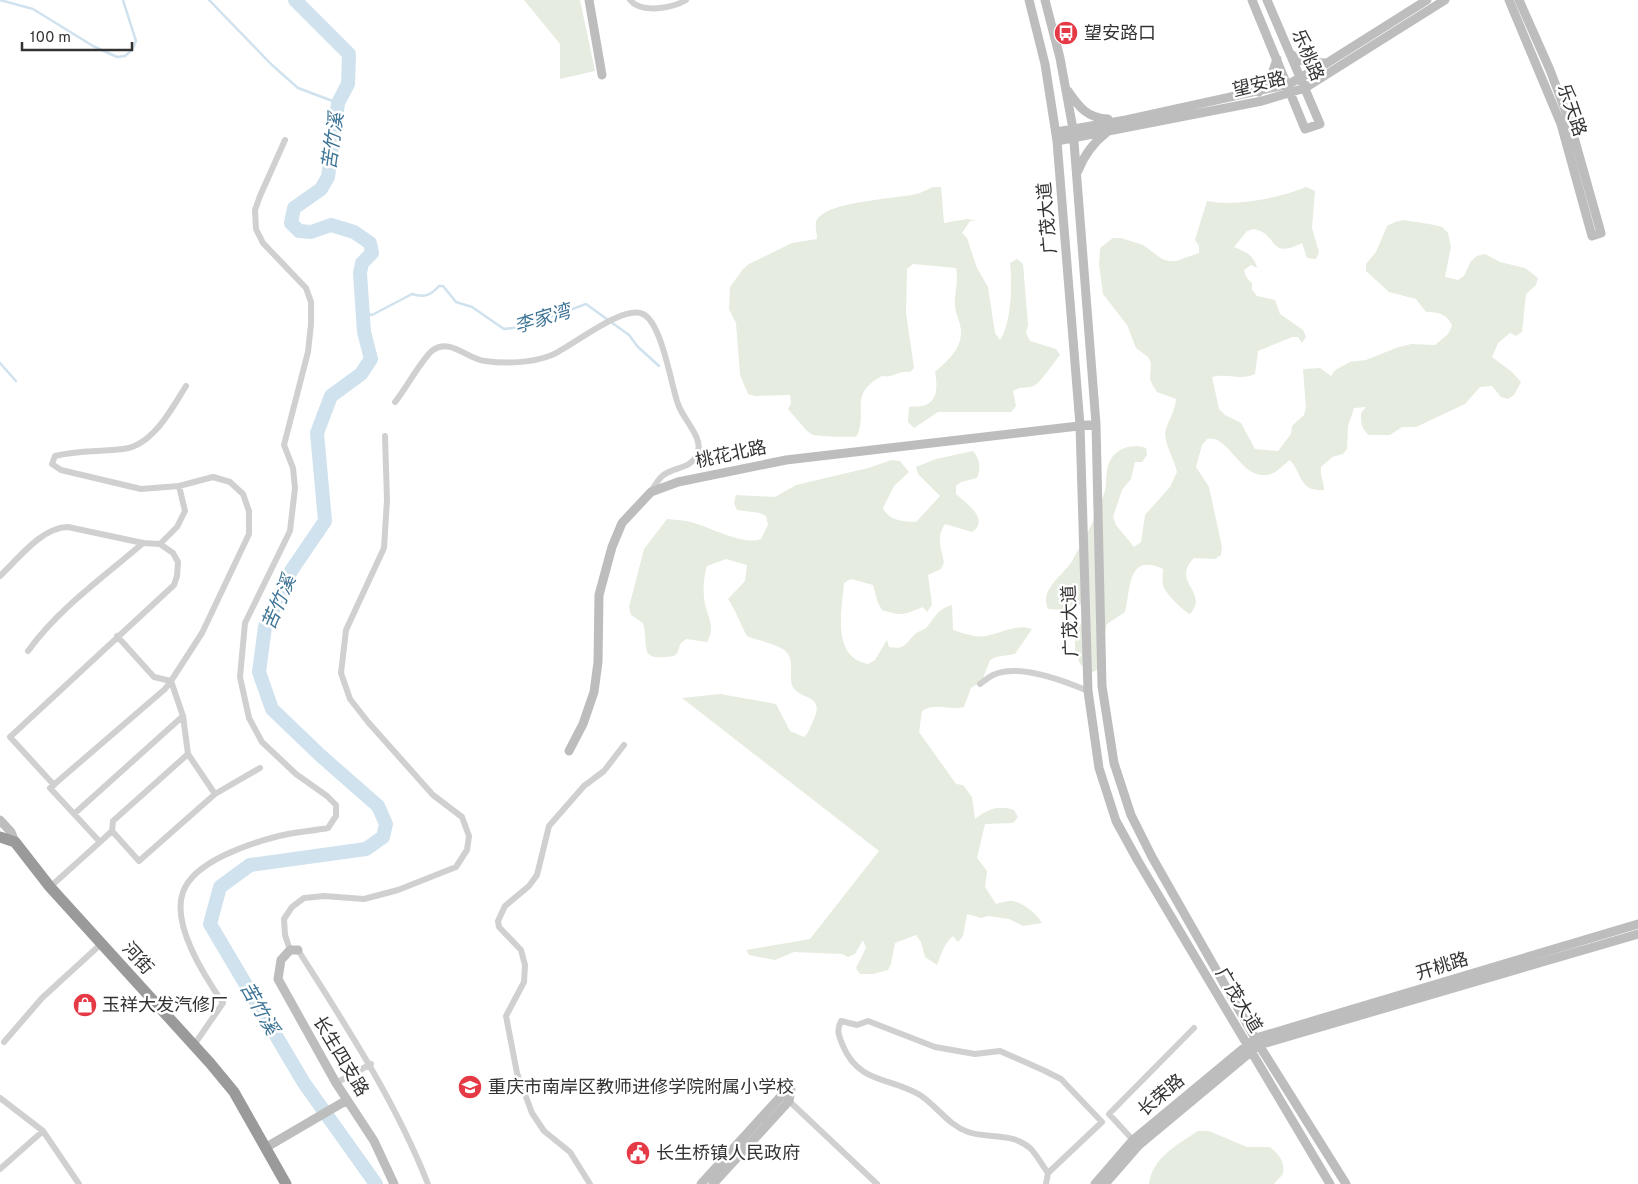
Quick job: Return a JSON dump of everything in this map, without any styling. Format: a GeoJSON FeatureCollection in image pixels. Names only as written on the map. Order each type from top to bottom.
{"type":"FeatureCollection","features":[{"type":"Feature","properties":{"kind":"highway","name":"河街"},"geometry":{"type":"LineString","coordinates":[[5,838],[194,1045],[234,1092],[286,1184]]}},
{"type":"Feature","properties":{"kind":"main road"},"geometry":{"type":"LineString","coordinates":[[589,0],[602,75]]}},
{"type":"Feature","properties":{"kind":"main road","name":"广茂大道"},"geometry":{"type":"LineString","coordinates":[[1028,0],[1045,64],[1056,136],[1080,425],[1088,692],[1099,768],[1116,821],[1138,861],[1330,1184]]}},
{"type":"Feature","properties":{"kind":"main road","name":"广茂大道"},"geometry":{"type":"LineString","coordinates":[[1045,0],[1074,133],[1096,424],[1102,686],[1114,763],[1131,815],[1152,857],[1258,1041],[1346,1184]]}},
{"type":"Feature","properties":{"kind":"main road","name":"乐桃路"},"geometry":{"type":"LineString","coordinates":[[1252,0],[1289,84],[1305,129],[1320,124],[1267,0]]}},
{"type":"Feature","properties":{"kind":"main road","name":"望安路"},"geometry":{"type":"LineString","coordinates":[[1056,136],[1289,84],[1430,4],[1445,0]]}},
{"type":"Feature","properties":{"kind":"main road"},"geometry":{"type":"LineString","coordinates":[[1430,4],[1454,0]]}},
{"type":"Feature","properties":{"kind":"main road","name":"乐天路"},"geometry":{"type":"LineString","coordinates":[[1509,0],[1561,124],[1596,234],[1570,123],[1550,70],[1519,0]]}},
{"type":"Feature","properties":{"kind":"main road","name":"望安路"},"geometry":{"type":"LineString","coordinates":[[1074,133],[1108,131],[1292,94],[1305,88],[1430,4]]}},
{"type":"Feature","properties":{"kind":"main road"},"geometry":{"type":"LineString","coordinates":[[1290,54],[1305,62],[1327,64]]}},
{"type":"Feature","properties":{"kind":"main road"},"geometry":{"type":"LineString","coordinates":[[1259,92],[1272,77],[1277,59]]}},
{"type":"Feature","properties":{"kind":"main road"},"geometry":{"type":"LineString","coordinates":[[1065,86],[1081,109],[1088,115],[1096,118],[1126,120]]}},
{"type":"Feature","properties":{"kind":"main road"},"geometry":{"type":"LineString","coordinates":[[1077,174],[1082,160],[1094,143],[1108,131]]}},
{"type":"Feature","properties":{"kind":"main road","name":"桃花北路"},"geometry":{"type":"LineString","coordinates":[[569,751],[584,724],[594,692],[598,662],[599,595],[612,547],[622,523],[637,504],[651,492],[678,482],[786,460],[1096,424]]}},
{"type":"Feature","properties":{"kind":"main road"},"geometry":{"type":"LineString","coordinates":[[0,820],[11,832],[5,838]]}},
{"type":"Feature","properties":{"kind":"main road","name":"开桃路"},"geometry":{"type":"LineString","coordinates":[[1258,1041],[1638,924]]}},
{"type":"Feature","properties":{"kind":"main road","name":"开桃路"},"geometry":{"type":"LineString","coordinates":[[1258,1041],[1638,934]]}},
{"type":"Feature","properties":{"kind":"main road","name":"长生四支路"},"geometry":{"type":"LineString","coordinates":[[294,950],[281,960],[278,980],[336,1083],[343,1102],[374,1141],[394,1184]]}},
{"type":"Feature","properties":{"kind":"main road","name":"长荣路"},"geometry":{"type":"LineString","coordinates":[[1095,1184],[1134,1140],[1258,1041]]}},
{"type":"Feature","properties":{"kind":"main road","name":"长荣路"},"geometry":{"type":"LineString","coordinates":[[1105,1184],[1139,1145],[1248,1048]]}},
{"type":"Feature","properties":{"kind":"main road"},"geometry":{"type":"LineString","coordinates":[[701,1184],[785,1098]]}},
{"type":"Feature","properties":{"kind":"main road"},"geometry":{"type":"LineString","coordinates":[[713,1184],[785,1098]]}},
{"type":"Feature","properties":{"kind":"main road"},"geometry":{"type":"LineString","coordinates":[[265,1148],[343,1102]]}},
{"type":"Feature","properties":{"kind":"street"},"geometry":{"type":"LineString","coordinates":[[630,0],[639,7],[648,8],[672,6],[686,0]]}},
{"type":"Feature","properties":{"kind":"street"},"geometry":{"type":"LineString","coordinates":[[194,1045],[223,1003],[194,957],[181,918],[183,892],[198,872],[231,851],[280,835],[328,828],[336,816],[336,805],[328,796],[296,774],[262,742],[249,718],[240,677],[245,623],[290,531],[295,488],[293,468],[284,445],[308,352],[311,324],[311,302],[306,288],[263,243],[256,229],[255,210],[285,140]]}},
{"type":"Feature","properties":{"kind":"street"},"geometry":{"type":"LineString","coordinates":[[395,402],[407,389],[430,351],[441,346],[452,347],[484,361],[522,362],[552,355],[595,327],[632,313],[643,314],[650,320],[658,334],[678,406],[699,442],[697,455],[690,464],[664,474],[651,492]]}},
{"type":"Feature","properties":{"kind":"street"},"geometry":{"type":"LineString","coordinates":[[100,842],[50,788],[166,689],[202,633],[248,534],[249,511],[243,494],[230,482],[213,476],[179,486],[142,488],[61,470],[52,464],[55,456],[68,453],[126,449],[153,435],[186,386]]}},
{"type":"Feature","properties":{"kind":"street"},"geometry":{"type":"LineString","coordinates":[[385,436],[387,500],[384,548],[346,630],[341,673],[350,699],[368,722],[433,795],[462,816],[469,836],[467,850],[456,867],[398,890],[364,899],[324,896],[304,898],[292,907],[284,919],[285,935],[371,1064],[411,1141],[428,1184]]}},
{"type":"Feature","properties":{"kind":"street"},"geometry":{"type":"LineString","coordinates":[[160,544],[177,527],[186,511],[179,486]]}},
{"type":"Feature","properties":{"kind":"street"},"geometry":{"type":"LineString","coordinates":[[0,576],[45,535],[57,527],[68,527],[144,543],[160,544],[173,553],[178,562],[178,576],[174,585],[10,737],[54,785]]}},
{"type":"Feature","properties":{"kind":"street"},"geometry":{"type":"LineString","coordinates":[[28,651],[41,632],[64,610],[144,543]]}},
{"type":"Feature","properties":{"kind":"street"},"geometry":{"type":"LineString","coordinates":[[117,636],[154,677],[171,681]]}},
{"type":"Feature","properties":{"kind":"street"},"geometry":{"type":"LineString","coordinates":[[980,684],[994,674],[1015,671],[1061,679],[1088,692]]}},
{"type":"Feature","properties":{"kind":"street"},"geometry":{"type":"LineString","coordinates":[[171,681],[183,716],[188,754],[215,794]]}},
{"type":"Feature","properties":{"kind":"street"},"geometry":{"type":"LineString","coordinates":[[74,814],[183,716]]}},
{"type":"Feature","properties":{"kind":"street"},"geometry":{"type":"LineString","coordinates":[[590,1184],[570,1152],[544,1131],[532,1113],[517,1073],[506,1016],[524,982],[525,965],[521,950],[499,927],[498,921],[505,906],[529,886],[537,875],[549,826],[584,786],[604,771],[624,745]]}},
{"type":"Feature","properties":{"kind":"street"},"geometry":{"type":"LineString","coordinates":[[50,887],[112,831],[113,821],[188,754]]}},
{"type":"Feature","properties":{"kind":"street"},"geometry":{"type":"LineString","coordinates":[[112,831],[139,861],[215,794],[260,768]]}},
{"type":"Feature","properties":{"kind":"street"},"geometry":{"type":"LineString","coordinates":[[4,1042],[42,998],[101,944]]}},
{"type":"Feature","properties":{"kind":"street"},"geometry":{"type":"LineString","coordinates":[[1046,1184],[1048,1173],[1102,1122],[1061,1079],[1000,1051],[975,1054],[935,1047],[868,1021],[857,1025],[841,1021],[837,1029],[838,1036],[848,1059],[869,1076],[920,1095],[952,1124],[969,1132],[1007,1136],[1030,1148],[1048,1173]]}},
{"type":"Feature","properties":{"kind":"street"},"geometry":{"type":"LineString","coordinates":[[1134,1140],[1108,1114],[1194,1028]]}},
{"type":"Feature","properties":{"kind":"street"},"geometry":{"type":"LineString","coordinates":[[336,1083],[371,1064]]}},
{"type":"Feature","properties":{"kind":"street"},"geometry":{"type":"LineString","coordinates":[[0,1098],[43,1131],[79,1184]]}},
{"type":"Feature","properties":{"kind":"street"},"geometry":{"type":"LineString","coordinates":[[785,1098],[878,1184]]}},
{"type":"Feature","properties":{"kind":"street"},"geometry":{"type":"LineString","coordinates":[[0,1169],[43,1131]]}},
{"type":"Feature","properties":{"kind":"shaded area"},"geometry":{"type":"Polygon","coordinates":[[[524,0],[580,0],[595,71],[560,79],[560,44],[524,0]]]}},
{"type":"Feature","properties":{"kind":"shaded area"},"geometry":{"type":"Polygon","coordinates":[[[934,187],[941,187],[944,223],[967,219],[977,221],[970,221],[962,233],[967,238],[977,268],[988,287],[995,333],[1000,340],[1009,313],[1011,292],[1010,263],[1017,259],[1023,264],[1028,325],[1026,333],[1030,341],[1056,349],[1060,355],[1039,381],[1033,386],[1013,391],[1016,406],[1011,412],[938,412],[914,428],[908,422],[909,407],[924,406],[933,399],[936,386],[935,372],[957,348],[961,337],[961,330],[955,307],[956,268],[913,264],[907,269],[906,313],[914,368],[910,372],[882,376],[865,389],[862,396],[860,427],[857,436],[813,435],[807,431],[788,409],[791,403],[790,395],[755,396],[748,394],[740,375],[736,323],[729,309],[730,287],[743,269],[749,264],[792,243],[817,239],[817,219],[838,207],[865,201],[906,196],[934,187]]]}},
{"type":"Feature","properties":{"kind":"shaded area"},"geometry":{"type":"Polygon","coordinates":[[[1306,187],[1315,191],[1312,228],[1319,252],[1316,259],[1307,258],[1302,243],[1284,249],[1278,247],[1262,232],[1254,229],[1247,231],[1234,247],[1249,255],[1256,264],[1257,268],[1251,265],[1244,270],[1246,277],[1252,283],[1252,290],[1257,296],[1275,300],[1280,314],[1303,330],[1306,337],[1302,343],[1298,337],[1292,337],[1258,351],[1255,374],[1244,377],[1212,377],[1219,409],[1225,415],[1241,423],[1255,449],[1278,451],[1291,434],[1292,426],[1304,415],[1306,408],[1303,369],[1320,368],[1331,376],[1335,370],[1350,362],[1366,360],[1411,344],[1435,345],[1448,334],[1452,326],[1445,316],[1426,312],[1416,299],[1389,292],[1366,271],[1366,264],[1376,252],[1387,226],[1395,222],[1403,220],[1435,225],[1442,227],[1448,233],[1451,247],[1445,277],[1458,280],[1464,276],[1471,261],[1477,256],[1485,254],[1500,262],[1525,268],[1538,278],[1536,285],[1526,294],[1522,332],[1516,336],[1510,333],[1498,343],[1492,357],[1512,372],[1521,382],[1514,395],[1508,399],[1501,397],[1492,386],[1480,387],[1465,404],[1416,427],[1402,427],[1390,435],[1369,435],[1361,423],[1361,413],[1366,407],[1354,408],[1348,426],[1347,449],[1343,454],[1332,457],[1321,467],[1324,490],[1316,490],[1305,485],[1290,460],[1273,473],[1267,475],[1258,474],[1242,464],[1222,443],[1215,439],[1207,439],[1202,445],[1196,467],[1209,487],[1222,547],[1221,555],[1215,559],[1194,558],[1188,566],[1187,580],[1196,599],[1195,606],[1190,614],[1183,610],[1164,588],[1163,569],[1151,565],[1142,566],[1136,570],[1132,576],[1125,612],[1107,624],[1097,670],[1091,673],[1080,664],[1075,650],[1075,635],[1083,620],[1082,604],[1063,610],[1048,609],[1046,602],[1049,589],[1072,561],[1090,527],[1105,491],[1108,464],[1113,456],[1126,448],[1136,446],[1146,448],[1147,455],[1142,462],[1135,462],[1131,479],[1122,490],[1113,517],[1116,525],[1134,547],[1141,542],[1145,515],[1170,487],[1177,472],[1165,434],[1176,399],[1157,392],[1150,379],[1151,363],[1148,357],[1136,348],[1127,325],[1103,294],[1099,264],[1100,248],[1113,238],[1121,238],[1143,245],[1162,259],[1176,261],[1199,253],[1199,246],[1195,240],[1207,201],[1218,203],[1243,202],[1283,195],[1306,187]]]}},
{"type":"Feature","properties":{"kind":"shaded area"},"geometry":{"type":"Polygon","coordinates":[[[973,451],[979,464],[977,478],[961,482],[956,486],[956,494],[971,507],[979,522],[972,532],[945,524],[942,529],[940,543],[944,562],[941,569],[928,575],[932,605],[927,612],[923,607],[904,614],[882,610],[873,585],[851,579],[844,583],[841,631],[848,652],[856,660],[868,664],[875,660],[887,640],[889,647],[902,647],[916,633],[926,628],[940,611],[952,605],[953,630],[965,634],[981,636],[1020,627],[1032,629],[1015,654],[996,657],[990,660],[982,681],[971,688],[964,707],[933,707],[922,711],[919,732],[956,784],[963,785],[972,797],[975,819],[993,809],[1014,810],[1018,817],[1013,823],[985,824],[977,858],[987,871],[985,887],[996,904],[1009,901],[1017,902],[1029,909],[1042,923],[1023,926],[1009,919],[988,916],[981,918],[967,914],[963,936],[958,942],[953,936],[950,939],[943,949],[937,965],[925,957],[921,942],[916,935],[895,943],[888,970],[873,974],[860,974],[856,968],[866,948],[863,940],[855,954],[848,957],[842,954],[794,952],[775,960],[749,955],[746,950],[810,939],[879,851],[682,698],[720,694],[776,704],[790,731],[804,737],[809,730],[816,712],[816,706],[810,698],[795,690],[792,685],[791,661],[788,654],[775,645],[747,636],[728,599],[745,581],[747,565],[726,559],[707,566],[704,578],[704,593],[711,630],[707,642],[686,639],[680,644],[678,652],[674,656],[654,657],[649,655],[647,651],[643,623],[631,615],[629,607],[644,549],[667,519],[691,522],[728,536],[746,540],[754,541],[761,539],[768,525],[766,516],[760,513],[737,510],[734,503],[736,495],[775,497],[796,485],[868,468],[892,460],[900,461],[909,472],[894,486],[883,508],[892,518],[916,522],[940,496],[918,474],[916,467],[936,459],[973,451]]]}},
{"type":"Feature","properties":{"kind":"shaded area"},"geometry":{"type":"Polygon","coordinates":[[[1198,1131],[1209,1131],[1247,1147],[1270,1147],[1276,1152],[1283,1163],[1282,1175],[1274,1184],[1149,1184],[1155,1166],[1161,1159],[1174,1147],[1198,1131]]]}},
{"type":"Feature","properties":{"kind":"waterway"},"geometry":{"type":"LineString","coordinates":[[0,0],[33,9],[93,46],[117,57],[125,56],[132,50],[136,41],[123,0]]}},
{"type":"Feature","properties":{"kind":"waterway"},"geometry":{"type":"LineString","coordinates":[[209,0],[272,65],[298,88],[338,103]]}},
{"type":"Feature","properties":{"kind":"waterway","name":"苦竹溪"},"geometry":{"type":"LineString","coordinates":[[295,0],[349,54],[348,84],[338,103],[328,177],[321,189],[294,208],[291,223],[299,231],[311,232],[331,225],[354,232],[370,243],[372,253],[362,263],[360,273],[364,332],[371,359],[361,374],[331,396],[317,433],[325,521],[291,571],[265,627],[259,672],[272,709],[321,756],[378,806],[386,824],[383,837],[366,849],[250,865],[220,887],[210,924],[304,1083],[376,1184]]}},
{"type":"Feature","properties":{"kind":"waterway","name":"李家湾"},"geometry":{"type":"LineString","coordinates":[[364,313],[372,315],[412,294],[427,295],[439,286],[443,286],[456,302],[472,307],[504,329],[523,327],[586,304],[629,335],[638,347],[659,366]]}},
{"type":"Feature","properties":{"kind":"waterway"},"geometry":{"type":"LineString","coordinates":[[0,363],[16,381]]}},
{"type":"Feature","properties":{"kind":"place","name":"望安路口"},"geometry":{"type":"Point","coordinates":[1066,33]}},
{"type":"Feature","properties":{"kind":"place","name":"玉祥大发汽修厂"},"geometry":{"type":"Point","coordinates":[85,1005]}},
{"type":"Feature","properties":{"kind":"place","name":"重庆市南岸区教师进修学院附属小学校"},"geometry":{"type":"Point","coordinates":[470,1087]}},
{"type":"Feature","properties":{"kind":"place","name":"长生桥镇人民政府"},"geometry":{"type":"Point","coordinates":[638,1153]}}]}
